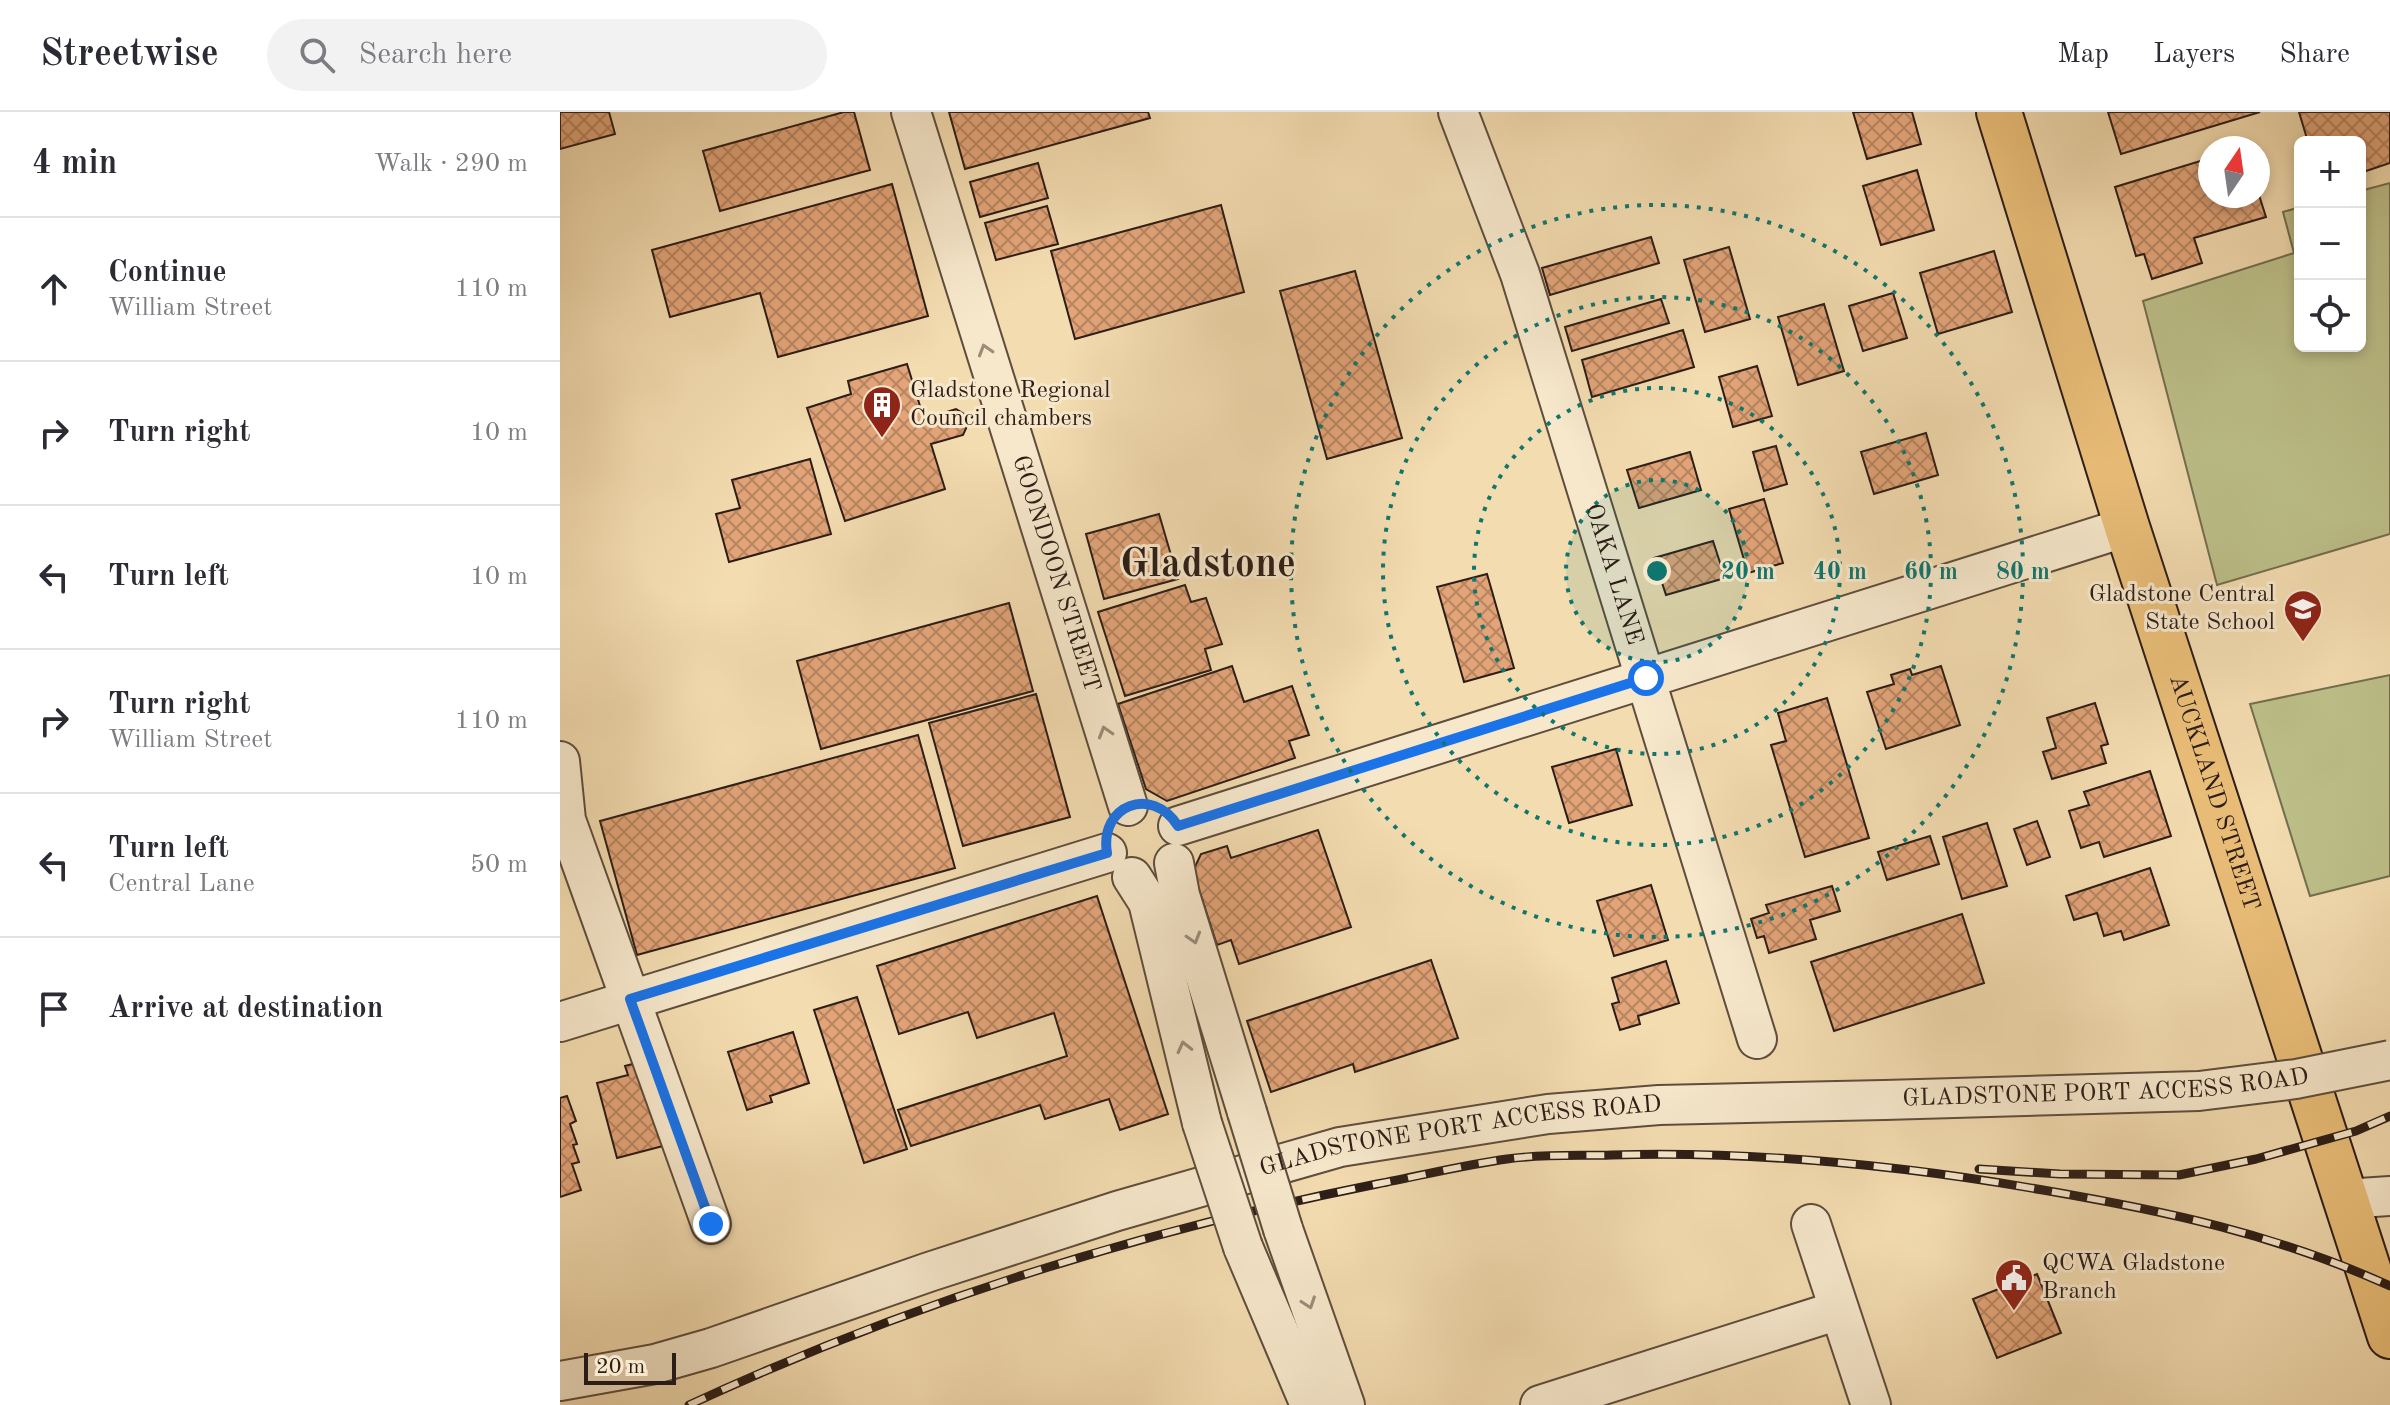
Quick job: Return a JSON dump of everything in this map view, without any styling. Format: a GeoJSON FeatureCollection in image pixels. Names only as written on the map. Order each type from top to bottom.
{"type":"FeatureCollection","features":[{"type":"Feature","properties":{"kind":"main road","name":"AUCKLAND STREET"},"geometry":{"type":"LineString","coordinates":[[1999,112],[2127,527],[2390,1336]]}},
{"type":"Feature","properties":{"kind":"street","name":"GOONDOON STREET"},"geometry":{"type":"LineString","coordinates":[[911,112],[1128,806]]}},
{"type":"Feature","properties":{"kind":"street","name":"OAKA LANE"},"geometry":{"type":"LineString","coordinates":[[1458,112],[1520,274],[1757,1039]]}},
{"type":"Feature","properties":{"kind":"street"},"geometry":{"type":"LineString","coordinates":[[1178,826],[2127,527]]}},
{"type":"Feature","properties":{"kind":"street"},"geometry":{"type":"LineString","coordinates":[[560,761],[566,820],[711,1224]]}},
{"type":"Feature","properties":{"kind":"street"},"geometry":{"type":"LineString","coordinates":[[1310,1405],[1243,1247],[1202,1123],[1148,902],[1119,865],[1107,830],[1119,812],[1128,806],[1152,804],[1163,808],[1178,826],[1181,845],[1174,863],[1180,895],[1283,1229],[1345,1405]]}},
{"type":"Feature","properties":{"kind":"street"},"geometry":{"type":"LineString","coordinates":[[560,1022],[630,999],[1119,865],[1155,877],[1174,863]]}},
{"type":"Feature","properties":{"kind":"street","name":"GLADSTONE PORT ACCESS ROAD"},"geometry":{"type":"LineString","coordinates":[[560,1381],[630,1369],[711,1348],[1102,1216],[1340,1147],[1548,1114],[1659,1105],[2199,1091],[2296,1079],[2390,1060]]}},
{"type":"Feature","properties":{"kind":"street"},"geometry":{"type":"LineString","coordinates":[[2345,1199],[2390,1196]]}},
{"type":"Feature","properties":{"kind":"street"},"geometry":{"type":"LineString","coordinates":[[1811,1224],[1871,1405]]}},
{"type":"Feature","properties":{"kind":"street"},"geometry":{"type":"LineString","coordinates":[[1540,1405],[1839,1310]]}},
{"type":"Feature","properties":{"kind":"green space"},"geometry":{"type":"Polygon","coordinates":[[[2390,183],[2390,534],[2217,585],[2143,301],[2294,253],[2294,352],[2366,352],[2366,189],[2390,183]]]}},
{"type":"Feature","properties":{"kind":"green space"},"geometry":{"type":"Polygon","coordinates":[[[2294,209],[2294,253],[2283,212],[2294,209]]]}},
{"type":"Feature","properties":{"kind":"green space"},"geometry":{"type":"Polygon","coordinates":[[[2390,675],[2390,876],[2310,896],[2250,704],[2390,675]]]}},
{"type":"Feature","properties":{"kind":"building"},"geometry":{"type":"Polygon","coordinates":[[[560,112],[609,112],[615,134],[560,149],[560,112]]]}},
{"type":"Feature","properties":{"kind":"building"},"geometry":{"type":"Polygon","coordinates":[[[844,112],[854,112],[870,170],[720,211],[703,151],[844,112]]]}},
{"type":"Feature","properties":{"kind":"building"},"geometry":{"type":"Polygon","coordinates":[[[949,112],[1148,112],[1150,118],[965,169],[949,112]]]}},
{"type":"Feature","properties":{"kind":"building"},"geometry":{"type":"Polygon","coordinates":[[[1853,112],[1912,112],[1921,144],[1867,159],[1853,112]]]}},
{"type":"Feature","properties":{"kind":"building"},"geometry":{"type":"Polygon","coordinates":[[[2108,112],[2260,112],[2121,154],[2108,112]]]}},
{"type":"Feature","properties":{"kind":"building"},"geometry":{"type":"Polygon","coordinates":[[[2299,112],[2390,112],[2390,163],[2366,171],[2366,136],[2306,136],[2299,112]]]}},
{"type":"Feature","properties":{"kind":"building"},"geometry":{"type":"Polygon","coordinates":[[[2198,162],[2198,208],[2263,208],[2266,217],[2194,238],[2202,263],[2152,279],[2144,254],[2136,256],[2115,187],[2198,162]]]}},
{"type":"Feature","properties":{"kind":"building"},"geometry":{"type":"Polygon","coordinates":[[[1038,163],[1048,198],[980,217],[970,182],[1038,163]]]}},
{"type":"Feature","properties":{"kind":"building"},"geometry":{"type":"Polygon","coordinates":[[[1917,170],[1934,230],[1881,245],[1863,186],[1917,170]]]}},
{"type":"Feature","properties":{"kind":"building"},"geometry":{"type":"Polygon","coordinates":[[[892,184],[928,316],[778,357],[760,293],[670,317],[652,250],[892,184]]]}},
{"type":"Feature","properties":{"kind":"building"},"geometry":{"type":"Polygon","coordinates":[[[1221,205],[1244,292],[1075,339],[1051,251],[1221,205]]]}},
{"type":"Feature","properties":{"kind":"building"},"geometry":{"type":"Polygon","coordinates":[[[1047,206],[1058,244],[996,260],[985,223],[1047,206]]]}},
{"type":"Feature","properties":{"kind":"building"},"geometry":{"type":"Polygon","coordinates":[[[1651,237],[1659,263],[1550,295],[1542,268],[1651,237]]]}},
{"type":"Feature","properties":{"kind":"building"},"geometry":{"type":"Polygon","coordinates":[[[1729,247],[1750,319],[1705,332],[1684,260],[1729,247]]]}},
{"type":"Feature","properties":{"kind":"building"},"geometry":{"type":"Polygon","coordinates":[[[1994,251],[2012,312],[1938,334],[1920,273],[1994,251]]]}},
{"type":"Feature","properties":{"kind":"building"},"geometry":{"type":"Polygon","coordinates":[[[1355,271],[1402,438],[1327,459],[1280,291],[1355,271]]]}},
{"type":"Feature","properties":{"kind":"building"},"geometry":{"type":"Polygon","coordinates":[[[1893,293],[1907,338],[1863,351],[1849,306],[1893,293]]]}},
{"type":"Feature","properties":{"kind":"building"},"geometry":{"type":"Polygon","coordinates":[[[1661,299],[1669,323],[1572,351],[1565,327],[1661,299]]]}},
{"type":"Feature","properties":{"kind":"building"},"geometry":{"type":"Polygon","coordinates":[[[1824,304],[1844,371],[1798,385],[1778,317],[1824,304]]]}},
{"type":"Feature","properties":{"kind":"building"},"geometry":{"type":"Polygon","coordinates":[[[1683,330],[1694,367],[1592,397],[1582,360],[1683,330]]]}},
{"type":"Feature","properties":{"kind":"building","name":"Gladstone Regional Council chambers"},"geometry":{"type":"Polygon","coordinates":[[[907,364],[924,419],[956,409],[964,414],[968,424],[963,435],[931,444],[945,489],[845,521],[807,408],[851,394],[848,381],[907,364]]]}},
{"type":"Feature","properties":{"kind":"building"},"geometry":{"type":"Polygon","coordinates":[[[1757,366],[1772,416],[1733,427],[1719,377],[1757,366]]]}},
{"type":"Feature","properties":{"kind":"building"},"geometry":{"type":"Polygon","coordinates":[[[1926,433],[1938,475],[1874,494],[1861,452],[1926,433]]]}},
{"type":"Feature","properties":{"kind":"building"},"geometry":{"type":"Polygon","coordinates":[[[1776,446],[1787,484],[1764,491],[1753,452],[1776,446]]]}},
{"type":"Feature","properties":{"kind":"building"},"geometry":{"type":"Polygon","coordinates":[[[1690,452],[1701,490],[1639,508],[1627,470],[1690,452]]]}},
{"type":"Feature","properties":{"kind":"building"},"geometry":{"type":"Polygon","coordinates":[[[810,459],[831,534],[729,562],[716,514],[740,508],[732,480],[810,459]]]}},
{"type":"Feature","properties":{"kind":"building"},"geometry":{"type":"Polygon","coordinates":[[[1764,499],[1783,563],[1748,573],[1729,509],[1764,499]]]}},
{"type":"Feature","properties":{"kind":"building"},"geometry":{"type":"Polygon","coordinates":[[[1159,514],[1178,579],[1104,599],[1086,534],[1159,514]]]}},
{"type":"Feature","properties":{"kind":"building"},"geometry":{"type":"Polygon","coordinates":[[[1713,541],[1725,578],[1666,595],[1654,558],[1713,541]]]}},
{"type":"Feature","properties":{"kind":"building"},"geometry":{"type":"Polygon","coordinates":[[[1487,574],[1514,668],[1464,682],[1437,587],[1487,574]]]}},
{"type":"Feature","properties":{"kind":"building"},"geometry":{"type":"Polygon","coordinates":[[[1185,585],[1191,602],[1206,598],[1222,644],[1205,649],[1211,670],[1125,696],[1098,612],[1185,585]]]}},
{"type":"Feature","properties":{"kind":"building"},"geometry":{"type":"Polygon","coordinates":[[[1009,603],[1033,691],[821,749],[797,661],[1009,603]]]}},
{"type":"Feature","properties":{"kind":"building"},"geometry":{"type":"Polygon","coordinates":[[[1232,666],[1244,702],[1292,686],[1309,735],[1289,741],[1295,758],[1167,801],[1146,789],[1118,704],[1232,666]]]}},
{"type":"Feature","properties":{"kind":"building"},"geometry":{"type":"Polygon","coordinates":[[[1941,666],[1960,725],[1886,749],[1867,692],[1894,684],[1891,675],[1910,669],[1912,675],[1941,666]]]}},
{"type":"Feature","properties":{"kind":"building"},"geometry":{"type":"Polygon","coordinates":[[[1036,694],[1070,817],[963,846],[929,723],[1036,694]]]}},
{"type":"Feature","properties":{"kind":"building"},"geometry":{"type":"Polygon","coordinates":[[[1827,698],[1869,838],[1805,857],[1771,745],[1786,741],[1778,713],[1827,698]]]}},
{"type":"Feature","properties":{"kind":"building"},"geometry":{"type":"Polygon","coordinates":[[[2095,703],[2108,744],[2101,746],[2106,763],[2052,779],[2043,752],[2056,748],[2047,718],[2095,703]]]}},
{"type":"Feature","properties":{"kind":"building"},"geometry":{"type":"Polygon","coordinates":[[[918,735],[955,868],[637,955],[600,821],[918,735]]]}},
{"type":"Feature","properties":{"kind":"building"},"geometry":{"type":"Polygon","coordinates":[[[1616,749],[1632,805],[1569,823],[1552,767],[1616,749]]]}},
{"type":"Feature","properties":{"kind":"building"},"geometry":{"type":"Polygon","coordinates":[[[2150,771],[2171,836],[2104,857],[2099,842],[2081,848],[2069,811],[2089,805],[2084,792],[2150,771]]]}},
{"type":"Feature","properties":{"kind":"building"},"geometry":{"type":"Polygon","coordinates":[[[2037,821],[2050,857],[2027,865],[2014,829],[2037,821]]]}},
{"type":"Feature","properties":{"kind":"building"},"geometry":{"type":"Polygon","coordinates":[[[1987,823],[2007,886],[1962,899],[1943,837],[1987,823]]]}},
{"type":"Feature","properties":{"kind":"building"},"geometry":{"type":"Polygon","coordinates":[[[1318,830],[1351,927],[1239,964],[1231,940],[1217,945],[1193,871],[1201,854],[1227,846],[1231,858],[1318,830]]]}},
{"type":"Feature","properties":{"kind":"building"},"geometry":{"type":"Polygon","coordinates":[[[1930,836],[1939,864],[1887,880],[1878,852],[1930,836]]]}},
{"type":"Feature","properties":{"kind":"building"},"geometry":{"type":"Polygon","coordinates":[[[2150,868],[2169,925],[2124,940],[2121,931],[2104,936],[2097,913],[2074,920],[2066,896],[2150,868]]]}},
{"type":"Feature","properties":{"kind":"building"},"geometry":{"type":"Polygon","coordinates":[[[1651,885],[1668,940],[1614,956],[1597,901],[1651,885]]]}},
{"type":"Feature","properties":{"kind":"building"},"geometry":{"type":"Polygon","coordinates":[[[1832,886],[1840,911],[1810,920],[1816,939],[1769,953],[1764,936],[1757,938],[1751,919],[1769,913],[1766,905],[1832,886]]]}},
{"type":"Feature","properties":{"kind":"building"},"geometry":{"type":"Polygon","coordinates":[[[1097,896],[1168,1114],[1120,1130],[1109,1099],[1045,1119],[1040,1105],[911,1146],[898,1110],[1067,1056],[1054,1013],[977,1038],[968,1012],[899,1034],[877,966],[1097,896]]]}},
{"type":"Feature","properties":{"kind":"building"},"geometry":{"type":"Polygon","coordinates":[[[1962,914],[1984,983],[1834,1031],[1811,962],[1962,914]]]}},
{"type":"Feature","properties":{"kind":"building"},"geometry":{"type":"Polygon","coordinates":[[[1431,960],[1458,1038],[1355,1072],[1353,1064],[1271,1092],[1247,1021],[1431,960]]]}},
{"type":"Feature","properties":{"kind":"building"},"geometry":{"type":"Polygon","coordinates":[[[1666,961],[1679,1003],[1638,1016],[1640,1024],[1620,1030],[1612,1004],[1619,1002],[1612,978],[1666,961]]]}},
{"type":"Feature","properties":{"kind":"building"},"geometry":{"type":"Polygon","coordinates":[[[857,997],[907,1149],[864,1163],[814,1010],[857,997]]]}},
{"type":"Feature","properties":{"kind":"building"},"geometry":{"type":"Polygon","coordinates":[[[793,1032],[809,1083],[770,1096],[772,1102],[747,1110],[728,1052],[793,1032]]]}},
{"type":"Feature","properties":{"kind":"building"},"geometry":{"type":"Polygon","coordinates":[[[640,1062],[663,1146],[617,1158],[597,1083],[628,1075],[625,1066],[640,1062]]]}},
{"type":"Feature","properties":{"kind":"building"},"geometry":{"type":"Polygon","coordinates":[[[567,1096],[576,1121],[570,1124],[579,1162],[572,1164],[581,1190],[560,1197],[560,1098],[567,1096]]]}},
{"type":"Feature","properties":{"kind":"building"},"geometry":{"type":"Polygon","coordinates":[[[2037,1274],[2061,1333],[1997,1358],[1973,1299],[2037,1274]]]}},
{"type":"Feature","properties":{"kind":"railway"},"geometry":{"type":"LineString","coordinates":[[1979,1169],[2060,1174],[2179,1175],[2256,1159],[2356,1131],[2390,1116]]}},
{"type":"Feature","properties":{"kind":"railway"},"geometry":{"type":"LineString","coordinates":[[689,1405],[856,1334],[1027,1274],[1113,1248],[1288,1203],[1474,1164],[1533,1156],[1720,1155],[1882,1167],[1989,1181],[2220,1226],[2305,1252],[2390,1286]]}},
{"type":"Feature","properties":{"kind":"place","name":"Gladstone Regional Council chambers"},"geometry":{"type":"Point","coordinates":[882,439]}},
{"type":"Feature","properties":{"kind":"place","name":"Gladstone Central State School"},"geometry":{"type":"Point","coordinates":[2303,643]}},
{"type":"Feature","properties":{"kind":"place","name":"QCWA Gladstone Branch"},"geometry":{"type":"Point","coordinates":[2014,1312]}},
{"type":"Feature","properties":{"kind":"district","name":"Gladstone"},"geometry":{"type":"Point","coordinates":[1208,566]}},
{"type":"Feature","properties":{"kind":"route"},"geometry":{"type":"LineString","coordinates":[[711,1224],[630,999],[1107,853],[1107,830],[1119,812],[1128,806],[1152,804],[1163,808],[1178,826],[1646,678]]}}]}
